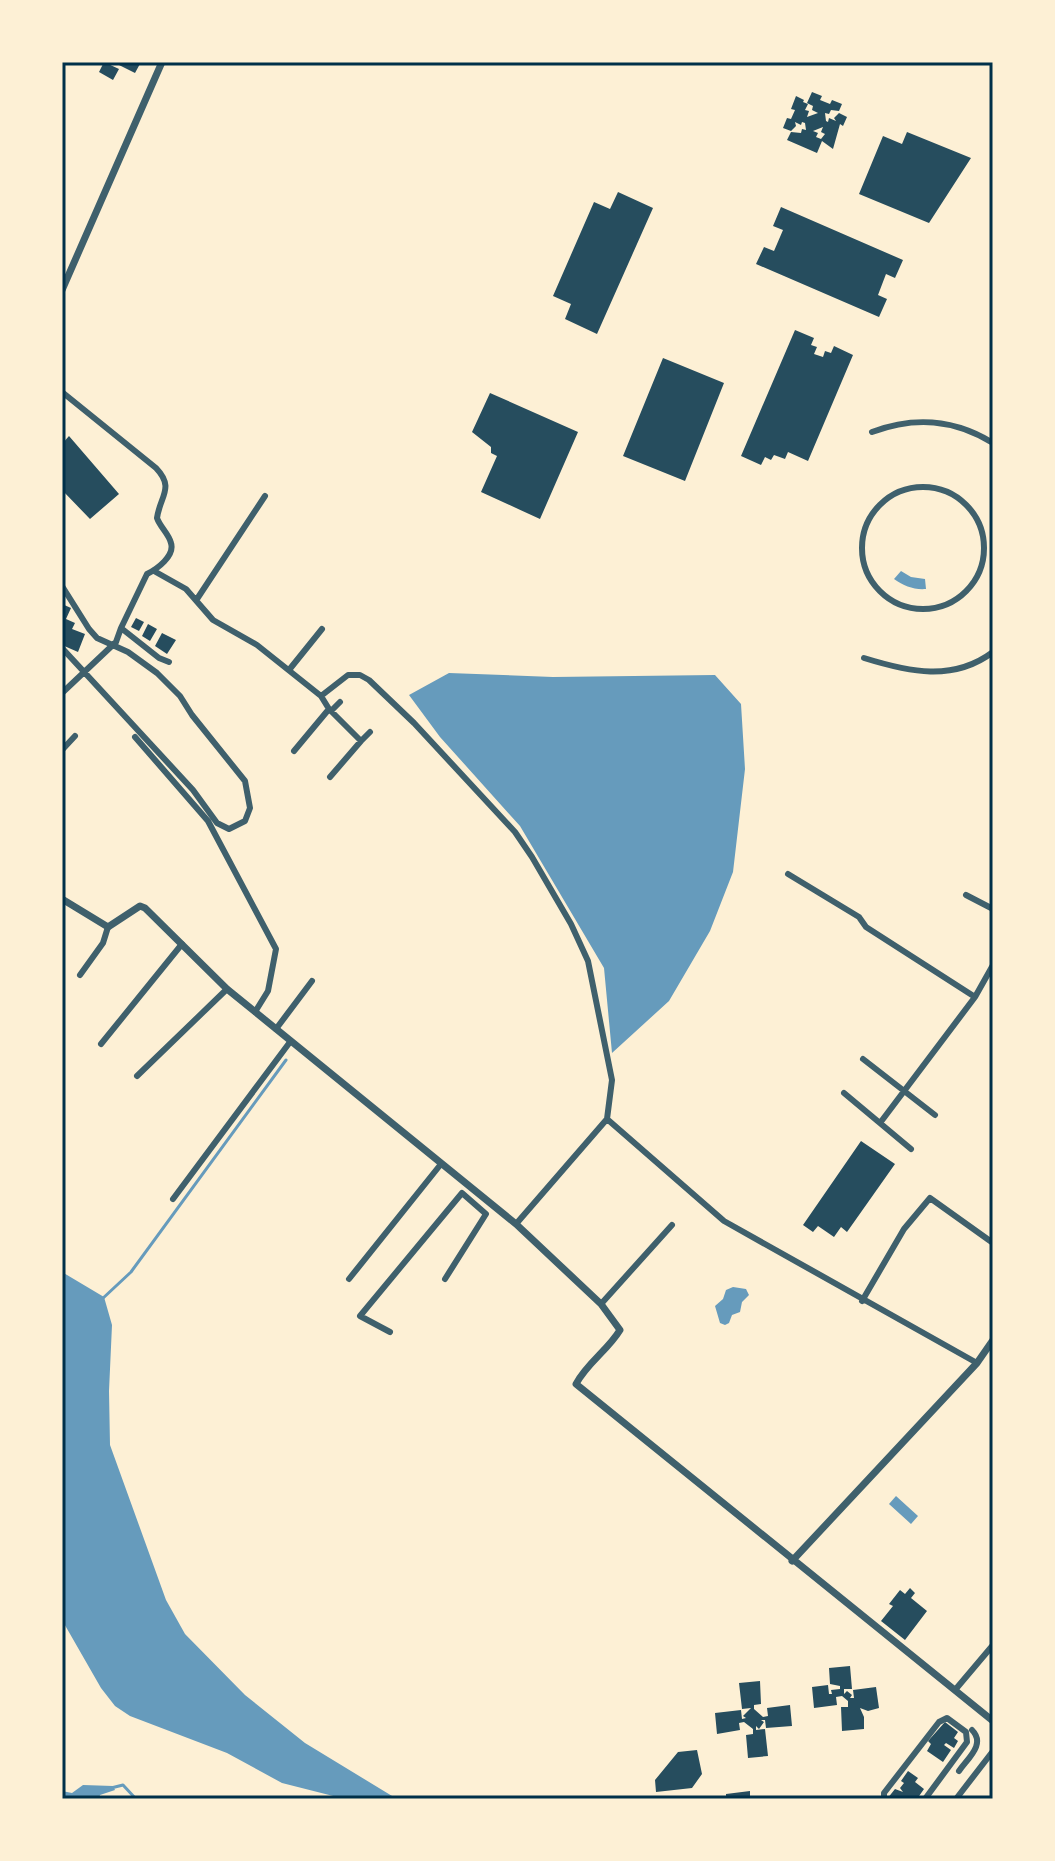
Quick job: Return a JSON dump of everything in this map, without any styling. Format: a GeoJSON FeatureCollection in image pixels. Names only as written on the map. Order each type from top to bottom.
{"type":"FeatureCollection","features":[{"type":"Feature","properties":{"kind":"street"},"geometry":{"type":"LineString","coordinates":[[62,290],[162,62]]}},
{"type":"Feature","properties":{"kind":"street"},"geometry":{"type":"LineString","coordinates":[[62,392],[165,478],[166,490],[157,518],[172,548],[168,557],[147,574],[112,645],[62,693]]}},
{"type":"Feature","properties":{"kind":"street"},"geometry":{"type":"LineString","coordinates":[[872,432],[905,422],[929,421],[955,425],[993,443]]}},
{"type":"Feature","properties":{"kind":"street"},"geometry":{"type":"LineString","coordinates":[[925,487],[944,491],[962,501],[975,515],[983,533],[985,553],[971,587],[957,599],[940,607],[922,609],[903,606],[887,597],[874,584],[865,567],[862,549],[865,529],[874,512],[888,498],[906,490],[925,487]]}},
{"type":"Feature","properties":{"kind":"street"},"geometry":{"type":"LineString","coordinates":[[197,599],[265,496]]}},
{"type":"Feature","properties":{"kind":"street"},"geometry":{"type":"LineString","coordinates":[[985,553],[993,554]]}},
{"type":"Feature","properties":{"kind":"street"},"geometry":{"type":"LineString","coordinates":[[154,571],[176,582],[197,599],[206,614],[219,625],[250,639],[321,696],[330,710],[361,741]]}},
{"type":"Feature","properties":{"kind":"street"},"geometry":{"type":"LineString","coordinates":[[62,586],[97,638],[128,652],[157,673],[180,696],[245,781],[250,808],[245,821],[229,829],[217,823],[193,790],[62,648]]}},
{"type":"Feature","properties":{"kind":"street"},"geometry":{"type":"LineString","coordinates":[[121,628],[159,658],[169,662]]}},
{"type":"Feature","properties":{"kind":"street"},"geometry":{"type":"LineString","coordinates":[[289,670],[322,629]]}},
{"type":"Feature","properties":{"kind":"street"},"geometry":{"type":"LineString","coordinates":[[864,658],[929,673],[957,671],[993,652]]}},
{"type":"Feature","properties":{"kind":"street"},"geometry":{"type":"LineString","coordinates":[[321,696],[348,675],[360,675],[414,723],[515,832],[571,924],[588,961],[612,1080],[607,1119],[516,1224]]}},
{"type":"Feature","properties":{"kind":"street"},"geometry":{"type":"LineString","coordinates":[[294,751],[340,702]]}},
{"type":"Feature","properties":{"kind":"street"},"geometry":{"type":"LineString","coordinates":[[330,777],[370,732]]}},
{"type":"Feature","properties":{"kind":"street"},"geometry":{"type":"LineString","coordinates":[[62,750],[75,736]]}},
{"type":"Feature","properties":{"kind":"street"},"geometry":{"type":"LineString","coordinates":[[135,737],[208,821],[276,949],[268,991],[255,1012]]}},
{"type":"Feature","properties":{"kind":"street"},"geometry":{"type":"LineString","coordinates":[[788,874],[859,917],[866,927],[975,997]]}},
{"type":"Feature","properties":{"kind":"street"},"geometry":{"type":"LineString","coordinates":[[966,895],[993,909]]}},
{"type":"Feature","properties":{"kind":"street"},"geometry":{"type":"LineString","coordinates":[[62,899],[108,927]]}},
{"type":"Feature","properties":{"kind":"street"},"geometry":{"type":"LineString","coordinates":[[80,975],[103,943],[108,927],[140,906],[145,908],[227,989],[516,1224],[601,1304],[620,1330],[580,1375],[576,1384],[792,1561],[992,1718]]}},
{"type":"Feature","properties":{"kind":"street"},"geometry":{"type":"LineString","coordinates":[[101,1044],[182,944]]}},
{"type":"Feature","properties":{"kind":"street"},"geometry":{"type":"LineString","coordinates":[[880,1123],[975,997],[993,965]]}},
{"type":"Feature","properties":{"kind":"street"},"geometry":{"type":"LineString","coordinates":[[276,1029],[312,981]]}},
{"type":"Feature","properties":{"kind":"street"},"geometry":{"type":"LineString","coordinates":[[137,1076],[227,989]]}},
{"type":"Feature","properties":{"kind":"street"},"geometry":{"type":"LineString","coordinates":[[173,1199],[290,1042]]}},
{"type":"Feature","properties":{"kind":"street"},"geometry":{"type":"LineString","coordinates":[[863,1059],[935,1115]]}},
{"type":"Feature","properties":{"kind":"street"},"geometry":{"type":"LineString","coordinates":[[844,1093],[911,1149]]}},
{"type":"Feature","properties":{"kind":"street"},"geometry":{"type":"LineString","coordinates":[[607,1119],[724,1221],[977,1363]]}},
{"type":"Feature","properties":{"kind":"street"},"geometry":{"type":"LineString","coordinates":[[349,1279],[441,1164]]}},
{"type":"Feature","properties":{"kind":"street"},"geometry":{"type":"LineString","coordinates":[[390,1332],[360,1316],[462,1193],[486,1214],[445,1279]]}},
{"type":"Feature","properties":{"kind":"street"},"geometry":{"type":"LineString","coordinates":[[474,1204],[481,1196]]}},
{"type":"Feature","properties":{"kind":"street"},"geometry":{"type":"LineString","coordinates":[[862,1301],[904,1229],[930,1198],[993,1243]]}},
{"type":"Feature","properties":{"kind":"street"},"geometry":{"type":"LineString","coordinates":[[601,1304],[672,1225]]}},
{"type":"Feature","properties":{"kind":"street"},"geometry":{"type":"LineString","coordinates":[[792,1561],[977,1363],[993,1340]]}},
{"type":"Feature","properties":{"kind":"street"},"geometry":{"type":"LineString","coordinates":[[955,1690],[993,1645]]}},
{"type":"Feature","properties":{"kind":"street"},"geometry":{"type":"LineString","coordinates":[[884,1799],[884,1793],[939,1722],[947,1718],[966,1732],[967,1742],[928,1798]]}},
{"type":"Feature","properties":{"kind":"street"},"geometry":{"type":"LineString","coordinates":[[959,1771],[978,1745],[978,1736],[972,1730]]}},
{"type":"Feature","properties":{"kind":"street"},"geometry":{"type":"LineString","coordinates":[[956,1799],[993,1751]]}},
{"type":"Feature","properties":{"kind":"street"},"geometry":{"type":"LineString","coordinates":[[950,1765],[971,1779]]}},
{"type":"Feature","properties":{"kind":"water"},"geometry":{"type":"Polygon","coordinates":[[[901,571],[911,577],[925,579],[926,589],[909,587],[894,579],[901,571]]]}},
{"type":"Feature","properties":{"kind":"water"},"geometry":{"type":"Polygon","coordinates":[[[449,673],[553,677],[715,675],[741,704],[745,769],[733,872],[710,931],[669,1001],[612,1053],[604,968],[520,826],[440,737],[409,695],[449,673]]]}},
{"type":"Feature","properties":{"kind":"water"},"geometry":{"type":"Polygon","coordinates":[[[62,1272],[104,1297],[112,1325],[110,1445],[166,1600],[185,1634],[245,1695],[305,1743],[397,1799],[345,1799],[282,1783],[227,1753],[130,1716],[115,1706],[101,1688],[62,1620],[62,1272]]]}},
{"type":"Feature","properties":{"kind":"water"},"geometry":{"type":"Polygon","coordinates":[[[733,1287],[746,1289],[749,1295],[742,1302],[740,1312],[732,1315],[725,1325],[720,1323],[715,1306],[723,1299],[726,1290],[733,1287]]]}},
{"type":"Feature","properties":{"kind":"water"},"geometry":{"type":"Polygon","coordinates":[[[896,1496],[918,1516],[911,1524],[889,1504],[896,1496]]]}},
{"type":"Feature","properties":{"kind":"water"},"geometry":{"type":"Polygon","coordinates":[[[83,1785],[113,1786],[115,1790],[100,1795],[99,1799],[62,1799],[62,1791],[72,1793],[83,1785]]]}},
{"type":"Feature","properties":{"kind":"building"},"geometry":{"type":"Polygon","coordinates":[[[104,62],[119,69],[113,80],[99,72],[104,62]]]}},
{"type":"Feature","properties":{"kind":"building"},"geometry":{"type":"Polygon","coordinates":[[[113,62],[141,62],[135,73],[113,62]]]}},
{"type":"Feature","properties":{"kind":"building"},"geometry":{"type":"Polygon","coordinates":[[[812,92],[830,104],[832,100],[842,104],[839,111],[825,113],[828,122],[829,118],[836,121],[834,118],[839,113],[847,117],[843,126],[840,124],[833,149],[822,141],[817,153],[787,140],[791,132],[806,130],[802,122],[801,125],[795,122],[796,126],[791,131],[783,128],[795,110],[791,109],[796,96],[808,104],[805,110],[809,111],[807,117],[818,113],[807,103],[812,92]],[[823,127],[813,131],[821,139],[825,134],[821,132],[823,127]]]}},
{"type":"Feature","properties":{"kind":"building"},"geometry":{"type":"Polygon","coordinates":[[[907,132],[971,158],[929,223],[859,194],[883,136],[902,144],[907,132]]]}},
{"type":"Feature","properties":{"kind":"building"},"geometry":{"type":"Polygon","coordinates":[[[618,192],[653,208],[597,334],[565,319],[571,304],[553,296],[594,202],[610,209],[618,192]]]}},
{"type":"Feature","properties":{"kind":"building"},"geometry":{"type":"Polygon","coordinates":[[[781,207],[903,260],[895,278],[886,274],[878,295],[887,299],[879,317],[756,264],[764,247],[774,251],[783,230],[773,226],[781,207]]]}},
{"type":"Feature","properties":{"kind":"building"},"geometry":{"type":"Polygon","coordinates":[[[795,330],[814,338],[811,345],[817,347],[814,354],[823,357],[825,351],[831,353],[834,346],[853,355],[808,461],[788,452],[785,459],[774,455],[771,460],[765,457],[761,465],[741,456],[795,330]]]}},
{"type":"Feature","properties":{"kind":"building"},"geometry":{"type":"Polygon","coordinates":[[[663,358],[724,383],[685,481],[623,456],[663,358]]]}},
{"type":"Feature","properties":{"kind":"building"},"geometry":{"type":"Polygon","coordinates":[[[490,393],[578,432],[540,519],[481,492],[497,456],[472,432],[490,393]]]}},
{"type":"Feature","properties":{"kind":"building"},"geometry":{"type":"Polygon","coordinates":[[[69,436],[119,494],[90,519],[62,490],[62,444],[69,436]]]}},
{"type":"Feature","properties":{"kind":"building"},"geometry":{"type":"Polygon","coordinates":[[[62,604],[71,608],[66,619],[75,623],[72,629],[85,634],[78,652],[62,645],[65,630],[62,628],[62,604]]]}},
{"type":"Feature","properties":{"kind":"building"},"geometry":{"type":"Polygon","coordinates":[[[136,618],[144,622],[139,631],[131,627],[136,618]]]}},
{"type":"Feature","properties":{"kind":"building"},"geometry":{"type":"Polygon","coordinates":[[[148,624],[157,629],[150,641],[142,636],[148,624]]]}},
{"type":"Feature","properties":{"kind":"building"},"geometry":{"type":"Polygon","coordinates":[[[162,633],[176,640],[167,654],[155,646],[162,633]]]}},
{"type":"Feature","properties":{"kind":"building"},"geometry":{"type":"Polygon","coordinates":[[[861,1141],[895,1164],[847,1232],[841,1227],[834,1237],[818,1226],[813,1232],[803,1225],[861,1141]]]}},
{"type":"Feature","properties":{"kind":"building"},"geometry":{"type":"Polygon","coordinates":[[[910,1588],[915,1593],[911,1598],[927,1611],[905,1640],[881,1621],[900,1590],[905,1594],[910,1588]]]}},
{"type":"Feature","properties":{"kind":"building"},"geometry":{"type":"Polygon","coordinates":[[[850,1666],[852,1689],[844,1689],[844,1694],[847,1691],[852,1695],[850,1698],[854,1698],[853,1690],[876,1687],[879,1708],[868,1711],[860,1708],[864,1729],[842,1731],[841,1707],[848,1707],[848,1701],[842,1696],[836,1697],[837,1705],[814,1708],[812,1687],[828,1685],[829,1694],[832,1694],[831,1690],[840,1689],[840,1686],[830,1684],[829,1668],[850,1666]]]}},
{"type":"Feature","properties":{"kind":"building"},"geometry":{"type":"Polygon","coordinates":[[[760,1681],[761,1704],[754,1705],[754,1709],[763,1717],[768,1716],[767,1708],[790,1705],[792,1726],[766,1728],[765,1720],[761,1720],[764,1722],[759,1729],[756,1726],[756,1730],[765,1729],[768,1756],[748,1758],[746,1735],[753,1734],[753,1729],[744,1722],[739,1723],[740,1730],[717,1734],[715,1713],[741,1710],[742,1719],[746,1718],[743,1716],[751,1708],[742,1709],[739,1683],[760,1681]]]}},
{"type":"Feature","properties":{"kind":"building"},"geometry":{"type":"Polygon","coordinates":[[[945,1722],[958,1732],[954,1738],[958,1741],[954,1748],[946,1743],[944,1745],[951,1750],[943,1762],[927,1751],[931,1744],[928,1741],[945,1722]]]}},
{"type":"Feature","properties":{"kind":"building"},"geometry":{"type":"Polygon","coordinates":[[[697,1750],[702,1774],[692,1788],[656,1792],[655,1780],[678,1752],[697,1750]]]}},
{"type":"Feature","properties":{"kind":"building"},"geometry":{"type":"Polygon","coordinates":[[[908,1771],[918,1778],[915,1782],[924,1789],[917,1799],[887,1799],[895,1789],[903,1792],[900,1788],[904,1783],[901,1781],[908,1771]]]}},
{"type":"Feature","properties":{"kind":"building"},"geometry":{"type":"Polygon","coordinates":[[[750,1791],[750,1799],[726,1799],[726,1794],[750,1791]]]}},
{"type":"Feature","properties":{"kind":"waterway"},"geometry":{"type":"LineString","coordinates":[[101,1300],[131,1272],[286,1060]]}},
{"type":"Feature","properties":{"kind":"waterway"},"geometry":{"type":"LineString","coordinates":[[111,1788],[123,1785],[136,1799]]}}]}
